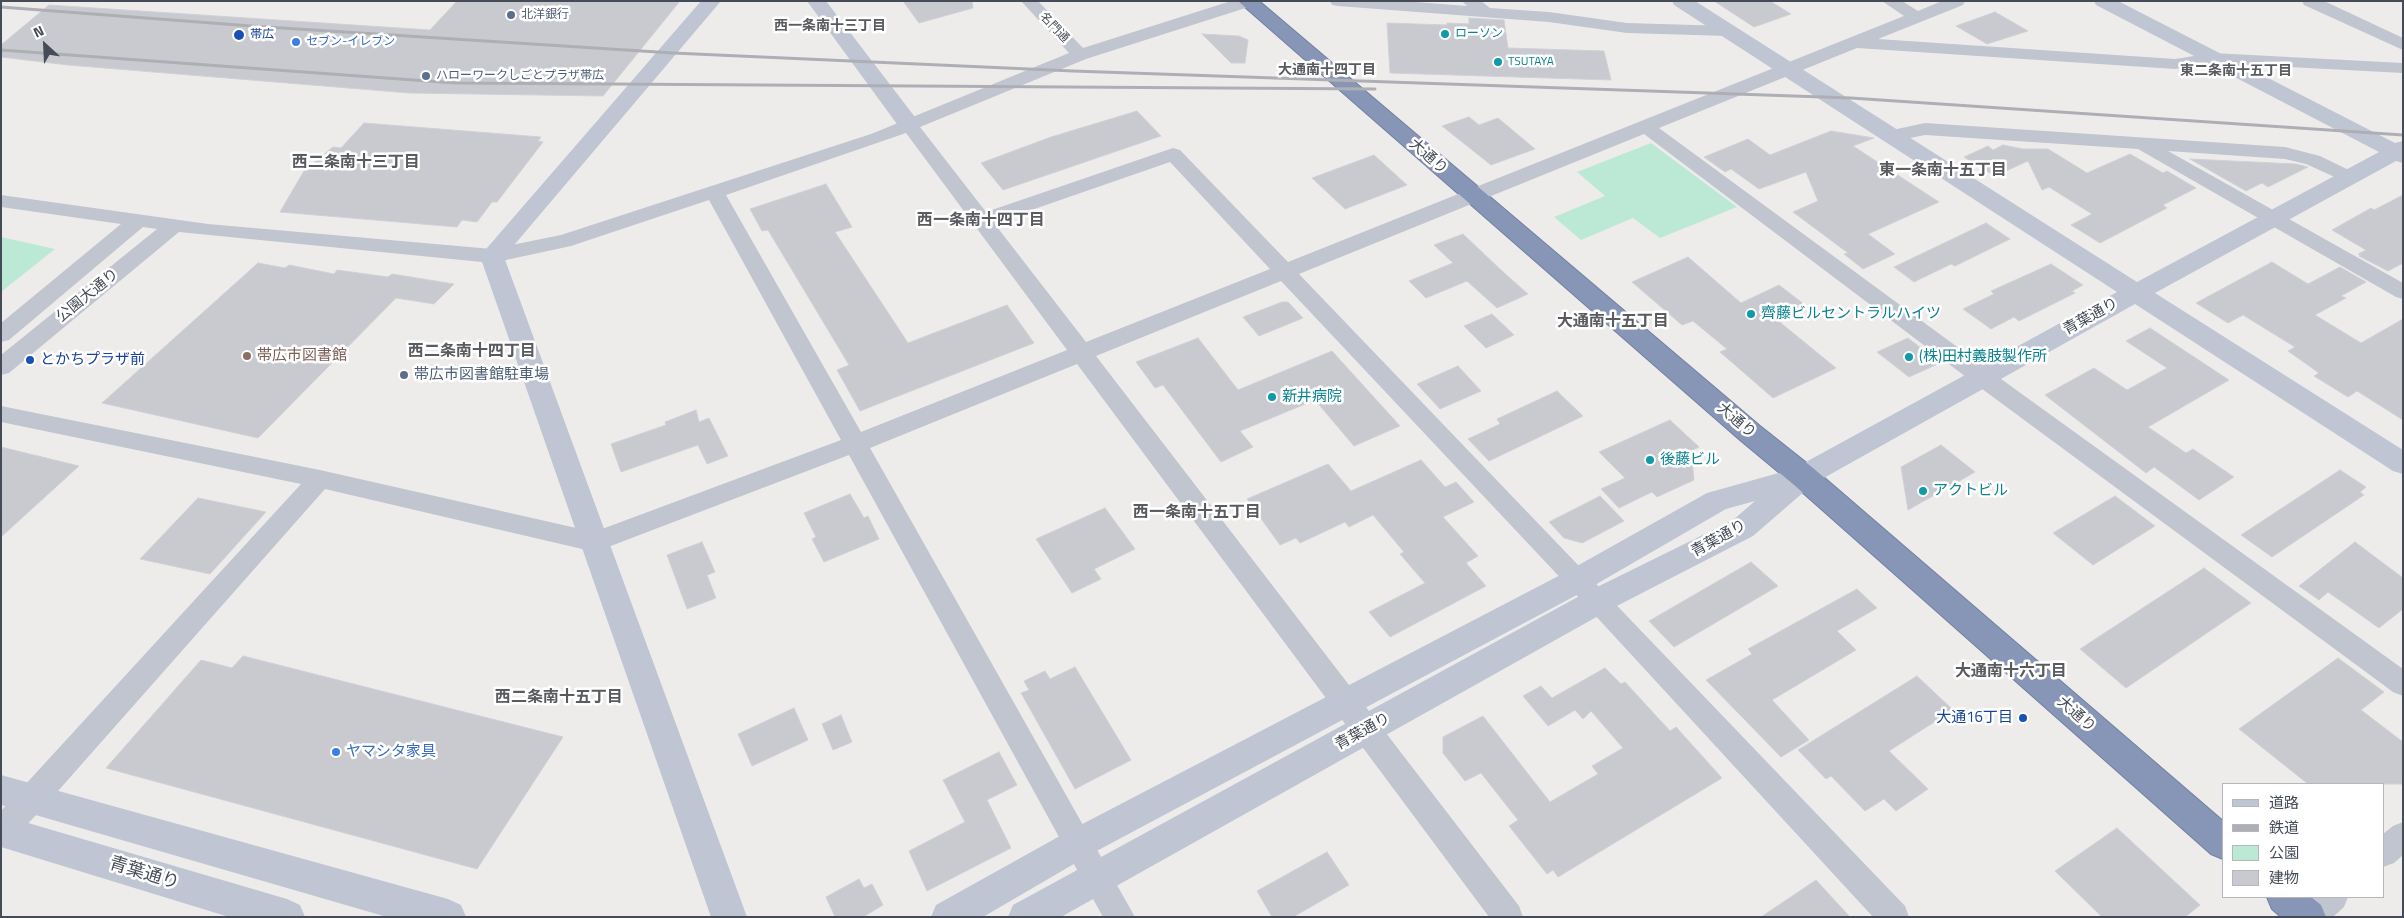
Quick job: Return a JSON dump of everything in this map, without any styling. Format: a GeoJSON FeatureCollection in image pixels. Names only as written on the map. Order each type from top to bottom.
{"type":"FeatureCollection","features":[{"type":"Feature","properties":{"kind":"highway","name":"大通り"},"geometry":{"type":"LineString","coordinates":[[1248,1],[1473,196],[1803,476],[2222,842]]}},
{"type":"Feature","properties":{"kind":"highway"},"geometry":{"type":"LineString","coordinates":[[2286,898],[2309,917]]}},
{"type":"Feature","properties":{"kind":"street"},"geometry":{"type":"LineString","coordinates":[[492,256],[712,1]]}},
{"type":"Feature","properties":{"kind":"street"},"geometry":{"type":"LineString","coordinates":[[816,1],[1084,353],[1508,917]]}},
{"type":"Feature","properties":{"kind":"street","name":"名門通"},"geometry":{"type":"LineString","coordinates":[[1029,1],[1080,54]]}},
{"type":"Feature","properties":{"kind":"street"},"geometry":{"type":"LineString","coordinates":[[1,201],[174,226],[492,256],[564,241],[715,193],[910,126],[1080,54],[1248,1]]}},
{"type":"Feature","properties":{"kind":"street"},"geometry":{"type":"LineString","coordinates":[[1338,1],[1549,17],[1626,28],[1728,31]]}},
{"type":"Feature","properties":{"kind":"street"},"geometry":{"type":"LineString","coordinates":[[1470,1],[1486,13]]}},
{"type":"Feature","properties":{"kind":"street"},"geometry":{"type":"LineString","coordinates":[[1681,1],[2134,294],[2403,464]]}},
{"type":"Feature","properties":{"kind":"street"},"geometry":{"type":"LineString","coordinates":[[1890,1],[1917,17]]}},
{"type":"Feature","properties":{"kind":"street"},"geometry":{"type":"LineString","coordinates":[[1,414],[320,479],[595,542],[856,444],[1084,353],[1283,270],[1473,196],[1957,1]]}},
{"type":"Feature","properties":{"kind":"street"},"geometry":{"type":"LineString","coordinates":[[2103,1],[2400,152]]}},
{"type":"Feature","properties":{"kind":"street"},"geometry":{"type":"LineString","coordinates":[[2310,1],[2403,45]]}},
{"type":"Feature","properties":{"kind":"street"},"geometry":{"type":"LineString","coordinates":[[1852,43],[2175,64],[2213,58],[2403,68]]}},
{"type":"Feature","properties":{"kind":"street"},"geometry":{"type":"LineString","coordinates":[[1645,126],[1982,377],[2403,684]]}},
{"type":"Feature","properties":{"kind":"street"},"geometry":{"type":"LineString","coordinates":[[1890,136],[1925,128],[2285,153],[2313,160],[2348,177]]}},
{"type":"Feature","properties":{"kind":"street"},"geometry":{"type":"LineString","coordinates":[[2140,143],[2403,292]]}},
{"type":"Feature","properties":{"kind":"street","name":"青葉通り"},"geometry":{"type":"LineString","coordinates":[[1026,917],[1367,730],[1588,590],[1743,528],[1803,476],[2272,218],[2348,177],[2400,152]]}},
{"type":"Feature","properties":{"kind":"street"},"geometry":{"type":"LineString","coordinates":[[982,221],[1173,154],[1588,590],[1894,917]]}},
{"type":"Feature","properties":{"kind":"street"},"geometry":{"type":"LineString","coordinates":[[715,193],[1120,917]]}},
{"type":"Feature","properties":{"kind":"street","name":"公園大通り"},"geometry":{"type":"LineString","coordinates":[[1,335],[138,221]]}},
{"type":"Feature","properties":{"kind":"street","name":"公園大通り"},"geometry":{"type":"LineString","coordinates":[[1,367],[174,226]]}},
{"type":"Feature","properties":{"kind":"street"},"geometry":{"type":"LineString","coordinates":[[492,256],[729,917]]}},
{"type":"Feature","properties":{"kind":"street"},"geometry":{"type":"LineString","coordinates":[[1,831],[17,794],[320,479]]}},
{"type":"Feature","properties":{"kind":"street"},"geometry":{"type":"LineString","coordinates":[[949,917],[1079,843],[1346,702],[1588,590]]}},
{"type":"Feature","properties":{"kind":"street"},"geometry":{"type":"LineString","coordinates":[[17,794],[448,917]]}},
{"type":"Feature","properties":{"kind":"street","name":"青葉通り"},"geometry":{"type":"LineString","coordinates":[[1,831],[287,917]]}},
{"type":"Feature","properties":{"kind":"street"},"geometry":{"type":"LineString","coordinates":[[2384,852],[2403,836]]}},
{"type":"Feature","properties":{"kind":"street"},"geometry":{"type":"LineString","coordinates":[[2309,917],[2332,898]]}},
{"type":"Feature","properties":{"kind":"green space"},"geometry":{"type":"Polygon","coordinates":[[[1651,143],[1737,207],[1660,238],[1633,218],[1581,240],[1554,217],[1605,196],[1577,172],[1651,143]]]}},
{"type":"Feature","properties":{"kind":"green space"},"geometry":{"type":"Polygon","coordinates":[[[1,237],[55,249],[1,292],[1,237]]]}},
{"type":"Feature","properties":{"kind":"building"},"geometry":{"type":"Polygon","coordinates":[[[457,1],[680,1],[603,96],[409,93],[68,65],[1,57],[1,45],[49,5],[430,30],[457,1]]]}},
{"type":"Feature","properties":{"kind":"building"},"geometry":{"type":"Polygon","coordinates":[[[903,1],[972,1],[973,8],[919,23],[903,1]]]}},
{"type":"Feature","properties":{"kind":"building"},"geometry":{"type":"Polygon","coordinates":[[[1714,1],[1770,1],[1791,14],[1754,27],[1714,1]]]}},
{"type":"Feature","properties":{"kind":"building"},"geometry":{"type":"Polygon","coordinates":[[[1995,12],[2028,31],[1987,44],[1956,26],[1995,12]]]}},
{"type":"Feature","properties":{"kind":"building","name":"TSUTAYA"},"geometry":{"type":"Polygon","coordinates":[[[1469,18],[1504,20],[1508,48],[1604,51],[1611,80],[1390,73],[1387,23],[1469,24],[1469,18]]]}},
{"type":"Feature","properties":{"kind":"building"},"geometry":{"type":"Polygon","coordinates":[[[1202,34],[1239,36],[1248,40],[1245,63],[1231,63],[1202,34]]]}},
{"type":"Feature","properties":{"kind":"building"},"geometry":{"type":"Polygon","coordinates":[[[1137,111],[1161,136],[1003,190],[981,163],[1051,137],[1137,111]]]}},
{"type":"Feature","properties":{"kind":"building"},"geometry":{"type":"Polygon","coordinates":[[[1469,117],[1479,125],[1498,118],[1535,149],[1491,165],[1442,126],[1469,117]]]}},
{"type":"Feature","properties":{"kind":"building"},"geometry":{"type":"Polygon","coordinates":[[[364,123],[541,137],[538,141],[543,142],[497,202],[492,202],[477,222],[462,220],[457,227],[280,212],[304,171],[333,147],[341,148],[364,123]]]}},
{"type":"Feature","properties":{"kind":"building"},"geometry":{"type":"Polygon","coordinates":[[[1831,131],[1874,138],[1853,146],[1939,202],[1868,234],[1895,254],[1863,269],[1844,254],[1848,253],[1793,212],[1818,201],[1806,172],[1759,189],[1731,169],[1725,172],[1704,157],[1748,139],[1770,155],[1831,131]]]}},
{"type":"Feature","properties":{"kind":"building"},"geometry":{"type":"Polygon","coordinates":[[[2003,145],[2023,149],[2048,149],[2087,173],[2130,154],[2163,173],[2167,171],[2196,188],[2163,205],[2167,208],[2100,243],[2071,225],[2092,214],[2049,187],[2042,190],[2028,161],[1995,176],[1964,157],[1988,146],[1993,150],[2003,145]]]}},
{"type":"Feature","properties":{"kind":"building"},"geometry":{"type":"Polygon","coordinates":[[[1374,155],[1407,185],[1345,209],[1312,178],[1374,155]]]}},
{"type":"Feature","properties":{"kind":"building"},"geometry":{"type":"Polygon","coordinates":[[[2190,159],[2296,164],[2308,167],[2268,187],[2262,183],[2246,191],[2190,159]]]}},
{"type":"Feature","properties":{"kind":"building"},"geometry":{"type":"Polygon","coordinates":[[[826,184],[852,227],[835,232],[908,343],[1007,305],[1034,343],[860,411],[837,370],[849,365],[768,230],[762,231],[750,209],[826,184]]]}},
{"type":"Feature","properties":{"kind":"building"},"geometry":{"type":"Polygon","coordinates":[[[2403,195],[2403,263],[2388,271],[2359,256],[2361,255],[2358,254],[2366,250],[2332,230],[2371,208],[2374,210],[2403,195]]]}},
{"type":"Feature","properties":{"kind":"building"},"geometry":{"type":"Polygon","coordinates":[[[1986,223],[2010,239],[1955,266],[1951,264],[1914,282],[1894,267],[1986,223]]]}},
{"type":"Feature","properties":{"kind":"building"},"geometry":{"type":"Polygon","coordinates":[[[1463,234],[1528,294],[1497,308],[1467,281],[1426,298],[1409,281],[1453,263],[1434,245],[1463,234]]]}},
{"type":"Feature","properties":{"kind":"building"},"geometry":{"type":"Polygon","coordinates":[[[1688,257],[1741,303],[1779,285],[1805,305],[1776,319],[1836,368],[1773,398],[1720,352],[1727,349],[1693,321],[1682,325],[1632,282],[1688,257]]]}},
{"type":"Feature","properties":{"kind":"building"},"geometry":{"type":"Polygon","coordinates":[[[2272,262],[2308,284],[2340,267],[2366,282],[2341,296],[2346,298],[2315,315],[2361,343],[2403,319],[2403,420],[2357,391],[2348,397],[2314,376],[2319,373],[2288,351],[2295,347],[2243,315],[2228,323],[2196,303],[2272,262]]]}},
{"type":"Feature","properties":{"kind":"building","name":"帯広市図書館"},"geometry":{"type":"Polygon","coordinates":[[[258,263],[285,268],[289,265],[334,274],[337,270],[388,277],[392,274],[454,284],[434,304],[396,298],[258,438],[102,403],[258,263]]]}},
{"type":"Feature","properties":{"kind":"building"},"geometry":{"type":"Polygon","coordinates":[[[2051,264],[2083,285],[2072,291],[2075,293],[2019,321],[2014,317],[1991,329],[1963,309],[1994,294],[1991,291],[2051,264]]]}},
{"type":"Feature","properties":{"kind":"building"},"geometry":{"type":"Polygon","coordinates":[[[1282,302],[1288,302],[1303,318],[1259,336],[1243,317],[1282,302]]]}},
{"type":"Feature","properties":{"kind":"building"},"geometry":{"type":"Polygon","coordinates":[[[1492,314],[1514,335],[1486,348],[1464,326],[1492,314]]]}},
{"type":"Feature","properties":{"kind":"building"},"geometry":{"type":"Polygon","coordinates":[[[2150,328],[2229,380],[2148,427],[2186,453],[2193,449],[2234,477],[2199,500],[2154,467],[2146,473],[2045,395],[2094,368],[2127,390],[2167,368],[2126,341],[2150,328]]]}},
{"type":"Feature","properties":{"kind":"building"},"geometry":{"type":"Polygon","coordinates":[[[1198,338],[1238,390],[1332,351],[1400,426],[1354,446],[1315,400],[1240,431],[1253,447],[1221,462],[1163,385],[1155,388],[1136,362],[1198,338]]]}},
{"type":"Feature","properties":{"kind":"building","name":"(株)田村義肢製作所"},"geometry":{"type":"Polygon","coordinates":[[[1908,338],[1940,363],[1909,377],[1877,352],[1908,338]]]}},
{"type":"Feature","properties":{"kind":"building"},"geometry":{"type":"Polygon","coordinates":[[[1458,366],[1481,391],[1440,409],[1417,384],[1458,366]]]}},
{"type":"Feature","properties":{"kind":"building"},"geometry":{"type":"Polygon","coordinates":[[[1557,391],[1583,416],[1489,461],[1468,439],[1500,424],[1497,419],[1557,391]]]}},
{"type":"Feature","properties":{"kind":"building"},"geometry":{"type":"Polygon","coordinates":[[[696,410],[699,422],[709,418],[728,456],[707,464],[698,445],[621,472],[611,444],[666,425],[665,422],[696,410]]]}},
{"type":"Feature","properties":{"kind":"building","name":"後藤ビル"},"geometry":{"type":"Polygon","coordinates":[[[1670,420],[1699,447],[1691,451],[1694,480],[1657,497],[1652,492],[1619,508],[1601,489],[1625,478],[1599,452],[1670,420]]]}},
{"type":"Feature","properties":{"kind":"building","name":"アクトビル"},"geometry":{"type":"Polygon","coordinates":[[[1941,445],[1975,472],[1908,510],[1901,467],[1941,445]]]}},
{"type":"Feature","properties":{"kind":"building"},"geometry":{"type":"Polygon","coordinates":[[[1,447],[79,466],[1,537],[1,447]]]}},
{"type":"Feature","properties":{"kind":"building"},"geometry":{"type":"Polygon","coordinates":[[[1421,460],[1445,487],[1456,482],[1474,502],[1443,517],[1478,556],[1466,563],[1486,586],[1390,637],[1369,612],[1425,583],[1400,554],[1404,552],[1373,515],[1349,527],[1345,522],[1300,543],[1296,538],[1280,545],[1247,499],[1328,464],[1351,491],[1421,460]]]}},
{"type":"Feature","properties":{"kind":"building"},"geometry":{"type":"Polygon","coordinates":[[[2340,470],[2366,487],[2360,492],[2364,495],[2272,557],[2241,535],[2340,470]]]}},
{"type":"Feature","properties":{"kind":"building"},"geometry":{"type":"Polygon","coordinates":[[[850,494],[864,518],[868,516],[879,539],[824,562],[812,539],[816,537],[804,513],[850,494]]]}},
{"type":"Feature","properties":{"kind":"building"},"geometry":{"type":"Polygon","coordinates":[[[1600,496],[1624,521],[1582,543],[1564,538],[1549,522],[1600,496]]]}},
{"type":"Feature","properties":{"kind":"building"},"geometry":{"type":"Polygon","coordinates":[[[2115,496],[2155,526],[2093,565],[2053,533],[2115,496]]]}},
{"type":"Feature","properties":{"kind":"building"},"geometry":{"type":"Polygon","coordinates":[[[198,498],[266,512],[210,574],[140,559],[198,498]]]}},
{"type":"Feature","properties":{"kind":"building"},"geometry":{"type":"Polygon","coordinates":[[[1105,508],[1135,549],[1094,569],[1101,579],[1072,593],[1036,539],[1105,508]]]}},
{"type":"Feature","properties":{"kind":"building"},"geometry":{"type":"Polygon","coordinates":[[[702,542],[715,572],[707,575],[716,598],[687,609],[667,555],[702,542]]]}},
{"type":"Feature","properties":{"kind":"building"},"geometry":{"type":"Polygon","coordinates":[[[2355,542],[2403,578],[2403,609],[2379,628],[2328,592],[2319,600],[2299,586],[2355,542]]]}},
{"type":"Feature","properties":{"kind":"building"},"geometry":{"type":"Polygon","coordinates":[[[1751,562],[1778,586],[1674,647],[1649,621],[1751,562]]]}},
{"type":"Feature","properties":{"kind":"building"},"geometry":{"type":"Polygon","coordinates":[[[2204,568],[2251,603],[2126,688],[2080,649],[2204,568]]]}},
{"type":"Feature","properties":{"kind":"building"},"geometry":{"type":"Polygon","coordinates":[[[1857,589],[1877,608],[1837,631],[1856,650],[1772,700],[1809,740],[1781,757],[1706,680],[1752,654],[1748,649],[1857,589]]]}},
{"type":"Feature","properties":{"kind":"building","name":"ヤマシタ家具"},"geometry":{"type":"Polygon","coordinates":[[[243,656],[563,737],[477,869],[106,768],[201,660],[232,668],[243,656]]]}},
{"type":"Feature","properties":{"kind":"building"},"geometry":{"type":"Polygon","coordinates":[[[2338,658],[2384,692],[2361,710],[2403,742],[2403,784],[2307,783],[2239,729],[2338,658]]]}},
{"type":"Feature","properties":{"kind":"building"},"geometry":{"type":"Polygon","coordinates":[[[1075,667],[1131,760],[1075,789],[1021,693],[1029,690],[1024,681],[1045,671],[1050,679],[1075,667]]]}},
{"type":"Feature","properties":{"kind":"building"},"geometry":{"type":"Polygon","coordinates":[[[1605,668],[1621,684],[1625,682],[1670,731],[1676,727],[1722,778],[1558,877],[1553,870],[1547,874],[1509,826],[1518,820],[1481,773],[1465,781],[1443,753],[1443,737],[1483,716],[1550,802],[1598,774],[1592,766],[1623,748],[1591,711],[1583,719],[1575,710],[1548,726],[1523,696],[1541,686],[1552,698],[1605,668]]]}},
{"type":"Feature","properties":{"kind":"building"},"geometry":{"type":"Polygon","coordinates":[[[1917,676],[1953,710],[1889,751],[1928,789],[1896,811],[1884,799],[1865,811],[1831,776],[1826,779],[1798,750],[1917,676]]]}},
{"type":"Feature","properties":{"kind":"building"},"geometry":{"type":"Polygon","coordinates":[[[794,708],[808,740],[752,766],[738,734],[794,708]]]}},
{"type":"Feature","properties":{"kind":"building"},"geometry":{"type":"Polygon","coordinates":[[[841,715],[852,742],[833,750],[822,724],[841,715]]]}},
{"type":"Feature","properties":{"kind":"building"},"geometry":{"type":"Polygon","coordinates":[[[999,752],[1017,785],[987,800],[1011,848],[927,891],[909,851],[965,822],[943,780],[999,752]]]}},
{"type":"Feature","properties":{"kind":"building"},"geometry":{"type":"Polygon","coordinates":[[[2117,828],[2200,905],[2185,917],[2102,917],[2055,871],[2117,828]]]}},
{"type":"Feature","properties":{"kind":"building"},"geometry":{"type":"Polygon","coordinates":[[[1327,852],[1349,885],[1293,917],[1272,917],[1257,891],[1327,852]]]}},
{"type":"Feature","properties":{"kind":"building"},"geometry":{"type":"Polygon","coordinates":[[[859,879],[864,888],[872,884],[883,905],[863,917],[835,917],[826,897],[859,879]]]}},
{"type":"Feature","properties":{"kind":"building"},"geometry":{"type":"Polygon","coordinates":[[[1816,880],[1850,917],[1761,917],[1816,880]]]}},
{"type":"Feature","properties":{"kind":"railway"},"geometry":{"type":"LineString","coordinates":[[1,7],[251,26],[673,53],[1073,71],[1851,98],[2403,135]]}},
{"type":"Feature","properties":{"kind":"railway"},"geometry":{"type":"LineString","coordinates":[[1,50],[455,83],[1375,89]]}},
{"type":"Feature","properties":{"kind":"place","name":"北洋銀行"},"geometry":{"type":"Point","coordinates":[511,15]}},
{"type":"Feature","properties":{"kind":"place","name":"ローソン"},"geometry":{"type":"Point","coordinates":[1445,34]}},
{"type":"Feature","properties":{"kind":"place","name":"帯広"},"geometry":{"type":"Point","coordinates":[239,35]}},
{"type":"Feature","properties":{"kind":"place","name":"セブン-イレブン"},"geometry":{"type":"Point","coordinates":[296,42]}},
{"type":"Feature","properties":{"kind":"place","name":"TSUTAYA"},"geometry":{"type":"Point","coordinates":[1498,62]}},
{"type":"Feature","properties":{"kind":"place","name":"ハローワークしごとプラザ帯広"},"geometry":{"type":"Point","coordinates":[426,76]}},
{"type":"Feature","properties":{"kind":"place","name":"齊藤ビルセントラルハイツ"},"geometry":{"type":"Point","coordinates":[1751,314]}},
{"type":"Feature","properties":{"kind":"place","name":"帯広市図書館"},"geometry":{"type":"Point","coordinates":[247,356]}},
{"type":"Feature","properties":{"kind":"place","name":"(株)田村義肢製作所"},"geometry":{"type":"Point","coordinates":[1909,357]}},
{"type":"Feature","properties":{"kind":"place","name":"とかちプラザ前"},"geometry":{"type":"Point","coordinates":[30,360]}},
{"type":"Feature","properties":{"kind":"place","name":"帯広市図書館駐車場"},"geometry":{"type":"Point","coordinates":[404,375]}},
{"type":"Feature","properties":{"kind":"place","name":"新井病院"},"geometry":{"type":"Point","coordinates":[1272,397]}},
{"type":"Feature","properties":{"kind":"place","name":"後藤ビル"},"geometry":{"type":"Point","coordinates":[1650,460]}},
{"type":"Feature","properties":{"kind":"place","name":"アクトビル"},"geometry":{"type":"Point","coordinates":[1923,491]}},
{"type":"Feature","properties":{"kind":"place","name":"大通16丁目"},"geometry":{"type":"Point","coordinates":[2023,718]}},
{"type":"Feature","properties":{"kind":"place","name":"ヤマシタ家具"},"geometry":{"type":"Point","coordinates":[336,752]}},
{"type":"Feature","properties":{"kind":"district","name":"西一条南十三丁目"},"geometry":{"type":"Point","coordinates":[830,27]}},
{"type":"Feature","properties":{"kind":"district","name":"大通南十四丁目"},"geometry":{"type":"Point","coordinates":[1327,71]}},
{"type":"Feature","properties":{"kind":"district","name":"東二条南十五丁目"},"geometry":{"type":"Point","coordinates":[2236,72]}},
{"type":"Feature","properties":{"kind":"district","name":"西二条南十三丁目"},"geometry":{"type":"Point","coordinates":[356,163]}},
{"type":"Feature","properties":{"kind":"district","name":"東一条南十五丁目"},"geometry":{"type":"Point","coordinates":[1943,171]}},
{"type":"Feature","properties":{"kind":"district","name":"西一条南十四丁目"},"geometry":{"type":"Point","coordinates":[981,221]}},
{"type":"Feature","properties":{"kind":"district","name":"大通南十五丁目"},"geometry":{"type":"Point","coordinates":[1613,322]}},
{"type":"Feature","properties":{"kind":"district","name":"西二条南十四丁目"},"geometry":{"type":"Point","coordinates":[472,352]}},
{"type":"Feature","properties":{"kind":"district","name":"西一条南十五丁目"},"geometry":{"type":"Point","coordinates":[1197,513]}},
{"type":"Feature","properties":{"kind":"district","name":"大通南十六丁目"},"geometry":{"type":"Point","coordinates":[2011,672]}},
{"type":"Feature","properties":{"kind":"district","name":"西二条南十五丁目"},"geometry":{"type":"Point","coordinates":[559,698]}}]}
